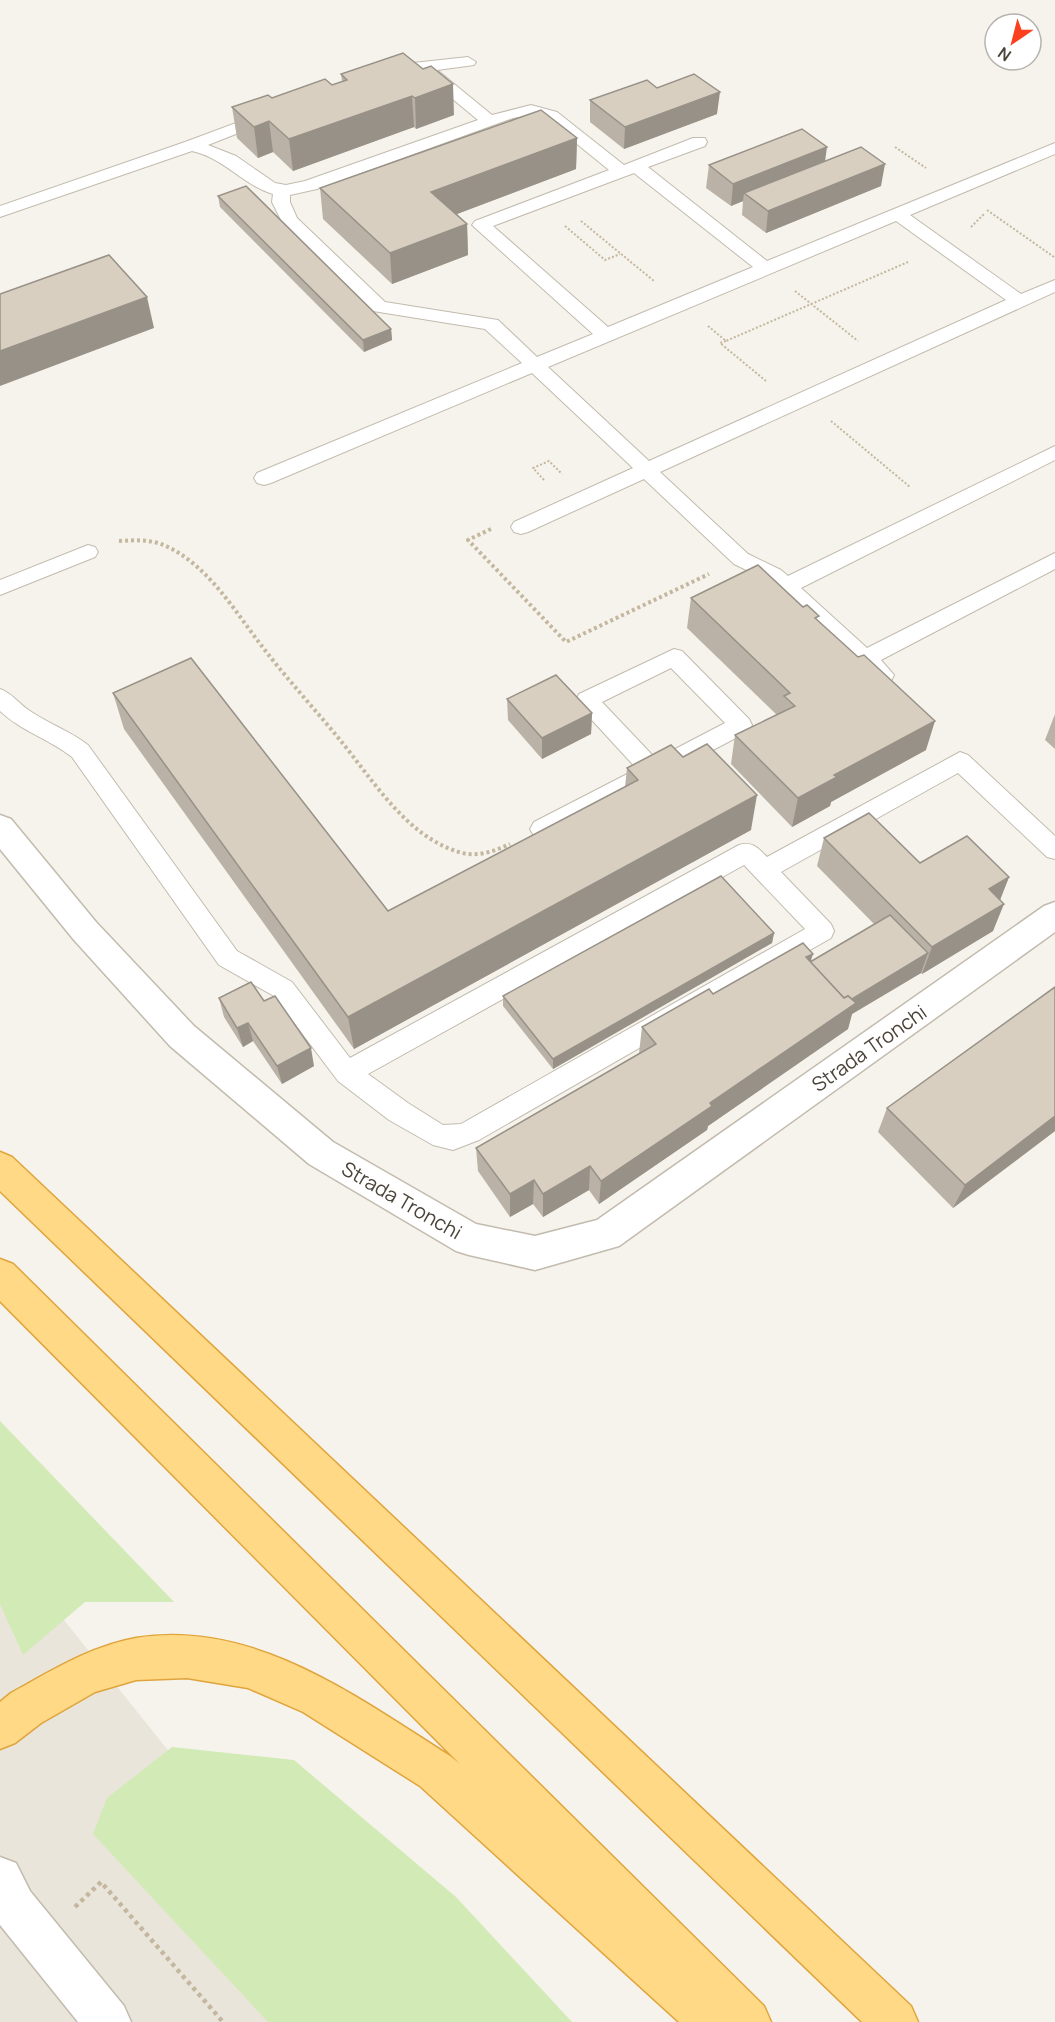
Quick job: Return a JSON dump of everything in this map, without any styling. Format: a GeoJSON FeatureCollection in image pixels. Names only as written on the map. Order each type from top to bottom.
{"type":"FeatureCollection","features":[{"type":"Feature","properties":{"kind":"highway"},"geometry":{"type":"LineString","coordinates":[[0,1168],[895,2022]]}},
{"type":"Feature","properties":{"kind":"highway"},"geometry":{"type":"LineString","coordinates":[[0,1276],[748,2022]]}},
{"type":"Feature","properties":{"kind":"highway"},"geometry":{"type":"LineString","coordinates":[[0,1728],[26,1708],[86,1674],[136,1659],[187,1657],[249,1667],[318,1697],[435,1772],[713,2022]]}},
{"type":"Feature","properties":{"kind":"street","name":"Strada Tronchi"},"geometry":{"type":"LineString","coordinates":[[0,827],[85,930],[182,1036],[321,1153],[470,1239],[535,1253],[606,1234],[1055,915]]}},
{"type":"Feature","properties":{"kind":"street"},"geometry":{"type":"LineString","coordinates":[[5,1894],[108,2022]]}},
{"type":"Feature","properties":{"kind":"lane"},"geometry":{"type":"LineString","coordinates":[[375,79],[423,66],[468,62]]}},
{"type":"Feature","properties":{"kind":"lane"},"geometry":{"type":"LineString","coordinates":[[423,66],[490,121]]}},
{"type":"Feature","properties":{"kind":"lane"},"geometry":{"type":"LineString","coordinates":[[0,212],[191,146],[289,109]]}},
{"type":"Feature","properties":{"kind":"lane"},"geometry":{"type":"LineString","coordinates":[[191,146],[219,154],[237,164],[262,184],[282,191],[311,185],[523,111],[546,113],[629,169],[766,269]]}},
{"type":"Feature","properties":{"kind":"lane"},"geometry":{"type":"LineString","coordinates":[[606,335],[481,225],[699,142]]}},
{"type":"Feature","properties":{"kind":"lane"},"geometry":{"type":"LineString","coordinates":[[264,478],[1055,148]]}},
{"type":"Feature","properties":{"kind":"lane"},"geometry":{"type":"LineString","coordinates":[[282,191],[281,202],[289,220],[379,307],[491,324],[741,559],[771,572],[883,675]]}},
{"type":"Feature","properties":{"kind":"lane"},"geometry":{"type":"LineString","coordinates":[[898,214],[1019,302]]}},
{"type":"Feature","properties":{"kind":"lane"},"geometry":{"type":"LineString","coordinates":[[521,527],[1055,285]]}},
{"type":"Feature","properties":{"kind":"lane"},"geometry":{"type":"LineString","coordinates":[[786,586],[1055,452]]}},
{"type":"Feature","properties":{"kind":"lane"},"geometry":{"type":"LineString","coordinates":[[0,588],[88,552]]}},
{"type":"Feature","properties":{"kind":"lane"},"geometry":{"type":"LineString","coordinates":[[865,658],[1055,560]]}},
{"type":"Feature","properties":{"kind":"lane"},"geometry":{"type":"LineString","coordinates":[[542,829],[653,771],[741,725],[674,657],[587,700],[653,771]]}},
{"type":"Feature","properties":{"kind":"lane"},"geometry":{"type":"LineString","coordinates":[[0,697],[22,719],[68,740],[80,750],[228,958],[240,967],[271,980],[283,989],[347,1073],[433,1133],[448,1138],[470,1132],[822,931],[747,852],[347,1073]]}},
{"type":"Feature","properties":{"kind":"lane"},"geometry":{"type":"LineString","coordinates":[[765,870],[960,761],[1055,849]]}},
{"type":"Feature","properties":{"kind":"path"},"geometry":{"type":"LineString","coordinates":[[538,203],[605,260],[620,254]]}},
{"type":"Feature","properties":{"kind":"path"},"geometry":{"type":"LineString","coordinates":[[766,269],[885,362]]}},
{"type":"Feature","properties":{"kind":"path"},"geometry":{"type":"LineString","coordinates":[[726,341],[720,343],[785,397],[796,392],[938,510]]}},
{"type":"Feature","properties":{"kind":"path"},"geometry":{"type":"LineString","coordinates":[[499,525],[468,540],[566,642],[741,559]]}},
{"type":"Feature","properties":{"kind":"path"},"geometry":{"type":"LineString","coordinates":[[88,552],[114,542],[139,538],[162,544],[197,567],[223,592],[268,656],[396,807],[410,822],[438,842],[462,853],[475,855],[501,848],[542,829]]}},
{"type":"Feature","properties":{"kind":"path"},"geometry":{"type":"LineString","coordinates":[[42,1940],[101,1882],[223,2022]]}},
{"type":"Feature","properties":{"kind":"shaded area"},"geometry":{"type":"Polygon","coordinates":[[[0,1540],[385,2022],[0,2022],[0,1540]]]}},
{"type":"Feature","properties":{"kind":"green space"},"geometry":{"type":"Polygon","coordinates":[[[0,1421],[174,1602],[85,1602],[23,1655],[0,1604],[0,1421]]]}},
{"type":"Feature","properties":{"kind":"green space"},"geometry":{"type":"Polygon","coordinates":[[[172,1747],[294,1760],[456,1897],[572,2022],[268,2022],[93,1834],[107,1798],[172,1747]]]}},
{"type":"Feature","properties":{"kind":"building"},"geometry":{"type":"Polygon","coordinates":[[[403,53],[423,69],[431,66],[453,84],[289,139],[269,121],[254,127],[232,107],[268,95],[272,98],[325,79],[332,85],[347,80],[341,74],[403,53]]]}},
{"type":"Feature","properties":{"kind":"building"},"geometry":{"type":"Polygon","coordinates":[[[694,74],[720,92],[625,127],[590,100],[647,80],[657,88],[694,74]]]}},
{"type":"Feature","properties":{"kind":"building"},"geometry":{"type":"Polygon","coordinates":[[[541,110],[577,138],[431,192],[467,224],[390,253],[320,188],[541,110]]]}},
{"type":"Feature","properties":{"kind":"building"},"geometry":{"type":"Polygon","coordinates":[[[802,129],[827,147],[733,184],[709,165],[802,129]]]}},
{"type":"Feature","properties":{"kind":"building"},"geometry":{"type":"Polygon","coordinates":[[[861,147],[885,164],[768,211],[744,193],[861,147]]]}},
{"type":"Feature","properties":{"kind":"building"},"geometry":{"type":"Polygon","coordinates":[[[246,186],[391,329],[363,340],[218,196],[246,186]]]}},
{"type":"Feature","properties":{"kind":"building"},"geometry":{"type":"Polygon","coordinates":[[[109,255],[147,297],[0,351],[0,294],[109,255]]]}},
{"type":"Feature","properties":{"kind":"building"},"geometry":{"type":"Polygon","coordinates":[[[758,565],[803,607],[807,605],[819,616],[815,618],[858,657],[864,655],[935,721],[834,775],[837,777],[798,798],[735,735],[795,706],[784,696],[790,693],[691,598],[758,565]]]}},
{"type":"Feature","properties":{"kind":"building"},"geometry":{"type":"Polygon","coordinates":[[[191,658],[388,911],[638,780],[627,768],[671,745],[683,757],[707,744],[757,795],[348,1017],[113,693],[191,658]]]}},
{"type":"Feature","properties":{"kind":"building"},"geometry":{"type":"Polygon","coordinates":[[[556,675],[592,713],[542,738],[507,699],[556,675]]]}},
{"type":"Feature","properties":{"kind":"building"},"geometry":{"type":"Polygon","coordinates":[[[869,813],[920,863],[967,836],[1009,877],[989,889],[1004,904],[932,947],[824,838],[869,813]]]}},
{"type":"Feature","properties":{"kind":"building"},"geometry":{"type":"Polygon","coordinates":[[[721,876],[774,933],[553,1059],[503,996],[721,876]]]}},
{"type":"Feature","properties":{"kind":"building"},"geometry":{"type":"Polygon","coordinates":[[[890,915],[928,953],[852,999],[848,996],[844,998],[810,962],[890,915]]]}},
{"type":"Feature","properties":{"kind":"building"},"geometry":{"type":"Polygon","coordinates":[[[803,943],[813,954],[806,957],[844,998],[848,996],[856,1003],[710,1103],[712,1106],[601,1181],[590,1166],[543,1194],[534,1180],[510,1194],[476,1148],[656,1044],[642,1027],[709,989],[713,994],[803,943]]]}},
{"type":"Feature","properties":{"kind":"building"},"geometry":{"type":"Polygon","coordinates":[[[251,982],[264,1001],[275,996],[311,1048],[277,1066],[248,1023],[237,1028],[219,998],[251,982]]]}},
{"type":"Feature","properties":{"kind":"building"},"geometry":{"type":"Polygon","coordinates":[[[1055,987],[1055,1116],[965,1185],[887,1108],[1055,987]]]}}]}
